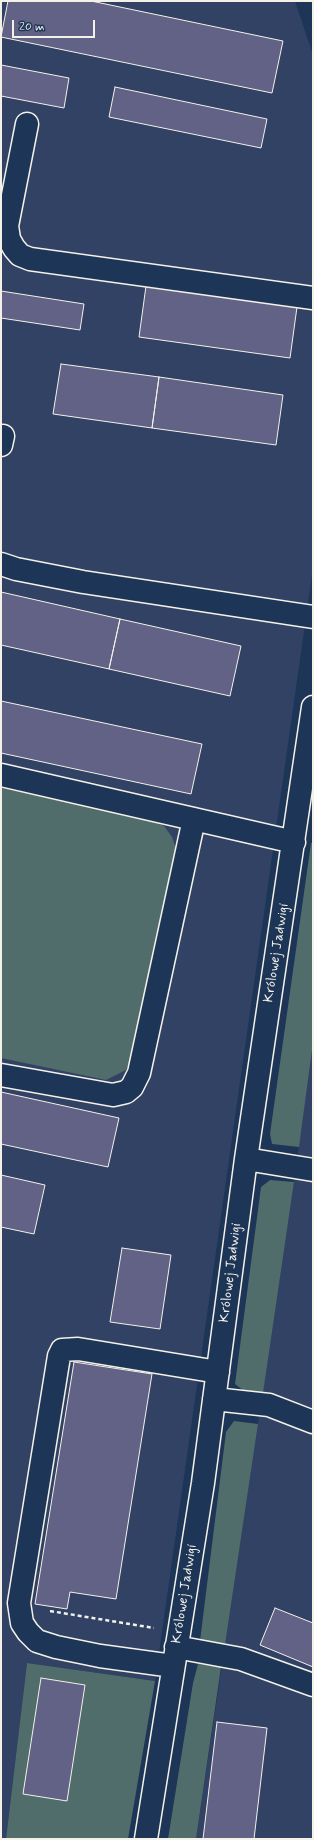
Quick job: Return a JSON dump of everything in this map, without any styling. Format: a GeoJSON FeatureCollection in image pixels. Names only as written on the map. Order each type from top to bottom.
{"type":"FeatureCollection","features":[{"type":"Feature","properties":{"kind":"street"},"geometry":{"type":"LineString","coordinates":[[27,124],[7,226],[9,239],[20,255],[30,259],[313,298]]}},
{"type":"Feature","properties":{"kind":"street"},"geometry":{"type":"LineString","coordinates":[[1,564],[16,569],[83,582],[313,617]]}},
{"type":"Feature","properties":{"kind":"street","name":"Królowej Jadwigi"},"geometry":{"type":"LineString","coordinates":[[146,1839],[218,1372],[246,1159],[313,707]]}},
{"type":"Feature","properties":{"kind":"street"},"geometry":{"type":"LineString","coordinates":[[1,774],[294,842]]}},
{"type":"Feature","properties":{"kind":"street"},"geometry":{"type":"LineString","coordinates":[[1,1075],[113,1095],[126,1092],[132,1087],[139,1073],[194,819]]}},
{"type":"Feature","properties":{"kind":"street"},"geometry":{"type":"LineString","coordinates":[[246,1159],[313,1170]]}},
{"type":"Feature","properties":{"kind":"street"},"geometry":{"type":"LineString","coordinates":[[218,1372],[78,1349],[62,1350],[59,1356],[19,1604],[22,1623],[37,1641],[56,1647],[100,1656],[176,1648],[240,1659],[313,1685]]}},
{"type":"Feature","properties":{"kind":"street"},"geometry":{"type":"LineString","coordinates":[[214,1399],[269,1405],[313,1422]]}},
{"type":"Feature","properties":{"kind":"path"},"geometry":{"type":"LineString","coordinates":[[50,1611],[176,1648]]}},
{"type":"Feature","properties":{"kind":"shaded area"},"geometry":{"type":"Polygon","coordinates":[[[1,1],[295,1],[313,55],[313,568],[155,1681],[27,1663],[6,1839],[1,1839],[1,1]]]}},
{"type":"Feature","properties":{"kind":"shaded area"},"geometry":{"type":"Polygon","coordinates":[[[313,1043],[313,1839],[196,1839],[294,1182],[313,1043]]]}},
{"type":"Feature","properties":{"kind":"green space"},"geometry":{"type":"Polygon","coordinates":[[[1,788],[145,817],[164,826],[172,837],[176,849],[132,1058],[126,1070],[106,1080],[1,1058],[1,788]]]}},
{"type":"Feature","properties":{"kind":"green space"},"geometry":{"type":"Polygon","coordinates":[[[311,843],[313,843],[313,1043],[299,1147],[272,1144],[270,1134],[311,843]]]}},
{"type":"Feature","properties":{"kind":"green space"},"geometry":{"type":"Polygon","coordinates":[[[270,1180],[294,1182],[263,1393],[244,1391],[235,1384],[261,1187],[270,1180]]]}},
{"type":"Feature","properties":{"kind":"green space"},"geometry":{"type":"Polygon","coordinates":[[[234,1421],[258,1424],[225,1645],[200,1641],[226,1432],[234,1421]]]}},
{"type":"Feature","properties":{"kind":"green space"},"geometry":{"type":"Polygon","coordinates":[[[27,1663],[155,1681],[128,1839],[6,1839],[27,1663]]]}},
{"type":"Feature","properties":{"kind":"green space"},"geometry":{"type":"Polygon","coordinates":[[[198,1664],[221,1667],[196,1839],[168,1839],[193,1683],[198,1664]]]}},
{"type":"Feature","properties":{"kind":"building"},"geometry":{"type":"Polygon","coordinates":[[[8,1],[91,1],[283,41],[272,93],[1,37],[8,1]]]}},
{"type":"Feature","properties":{"kind":"building"},"geometry":{"type":"Polygon","coordinates":[[[1,65],[69,78],[64,108],[1,96],[1,65]]]}},
{"type":"Feature","properties":{"kind":"building"},"geometry":{"type":"Polygon","coordinates":[[[115,87],[267,119],[261,148],[109,117],[115,87]]]}},
{"type":"Feature","properties":{"kind":"building"},"geometry":{"type":"Polygon","coordinates":[[[146,286],[297,307],[290,358],[139,337],[146,286]]]}},
{"type":"Feature","properties":{"kind":"building"},"geometry":{"type":"Polygon","coordinates":[[[1,291],[84,304],[80,330],[1,318],[1,291]]]}},
{"type":"Feature","properties":{"kind":"building"},"geometry":{"type":"Polygon","coordinates":[[[61,364],[159,377],[152,428],[53,414],[61,364]]]}},
{"type":"Feature","properties":{"kind":"building"},"geometry":{"type":"Polygon","coordinates":[[[159,377],[283,395],[276,445],[152,428],[159,377]]]}},
{"type":"Feature","properties":{"kind":"building"},"geometry":{"type":"Polygon","coordinates":[[[1,592],[120,619],[109,669],[1,645],[1,592]]]}},
{"type":"Feature","properties":{"kind":"building"},"geometry":{"type":"Polygon","coordinates":[[[120,619],[241,646],[230,696],[109,669],[120,619]]]}},
{"type":"Feature","properties":{"kind":"building"},"geometry":{"type":"Polygon","coordinates":[[[1,701],[202,744],[191,794],[1,753],[1,701]]]}},
{"type":"Feature","properties":{"kind":"building"},"geometry":{"type":"Polygon","coordinates":[[[1,1092],[119,1118],[108,1167],[1,1144],[1,1092]]]}},
{"type":"Feature","properties":{"kind":"building"},"geometry":{"type":"Polygon","coordinates":[[[1,1175],[45,1185],[34,1234],[1,1227],[1,1175]]]}},
{"type":"Feature","properties":{"kind":"building"},"geometry":{"type":"Polygon","coordinates":[[[122,1248],[171,1255],[160,1329],[110,1322],[122,1248]]]}},
{"type":"Feature","properties":{"kind":"building"},"geometry":{"type":"Polygon","coordinates":[[[74,1362],[152,1374],[116,1599],[70,1592],[67,1609],[35,1604],[74,1362]]]}},
{"type":"Feature","properties":{"kind":"building"},"geometry":{"type":"Polygon","coordinates":[[[275,1608],[313,1623],[313,1667],[260,1645],[275,1608]]]}},
{"type":"Feature","properties":{"kind":"building"},"geometry":{"type":"Polygon","coordinates":[[[41,1678],[85,1685],[67,1801],[23,1794],[41,1678]]]}},
{"type":"Feature","properties":{"kind":"building"},"geometry":{"type":"Polygon","coordinates":[[[217,1722],[267,1728],[254,1839],[203,1839],[217,1722]]]}}]}
